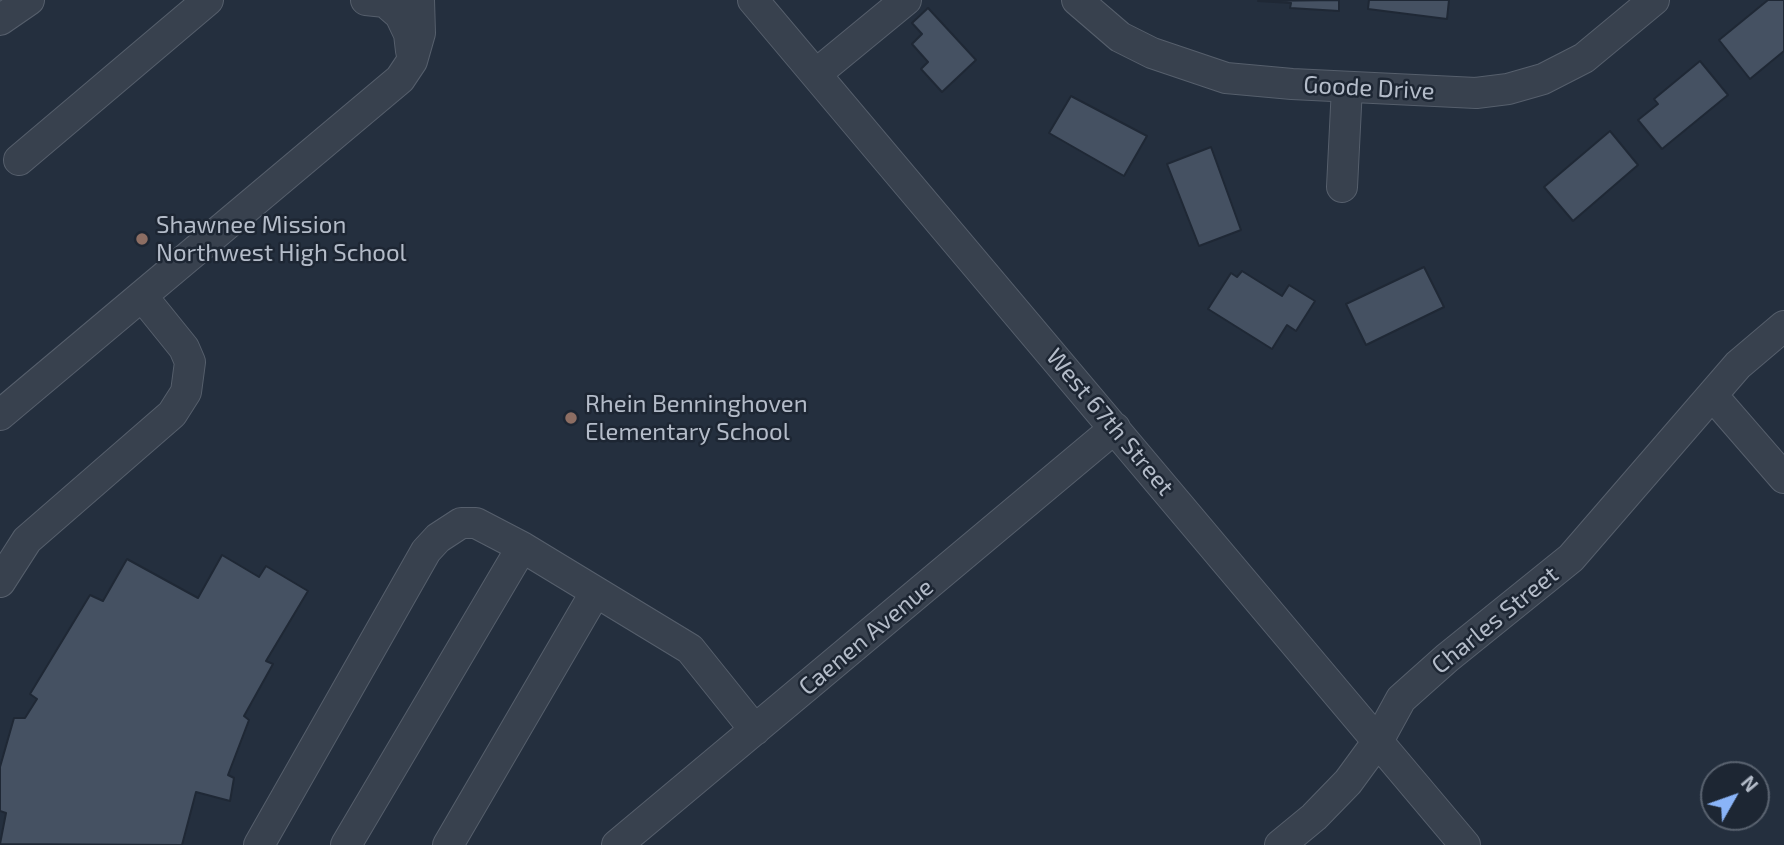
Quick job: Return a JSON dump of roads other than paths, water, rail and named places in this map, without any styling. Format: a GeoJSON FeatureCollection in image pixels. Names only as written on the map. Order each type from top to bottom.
{"type":"FeatureCollection","features":[{"type":"Feature","properties":{"kind":"street"},"geometry":{"type":"LineString","coordinates":[[0,20],[29,0]]}},
{"type":"Feature","properties":{"kind":"street"},"geometry":{"type":"LineString","coordinates":[[19,160],[208,0]]}},
{"type":"Feature","properties":{"kind":"street"},"geometry":{"type":"LineString","coordinates":[[366,0],[385,2],[400,15],[409,34],[412,61]]}},
{"type":"Feature","properties":{"kind":"street"},"geometry":{"type":"LineString","coordinates":[[0,415],[400,79],[412,61],[420,33],[419,0]]}},
{"type":"Feature","properties":{"kind":"street","name":"West 67th Street"},"geometry":{"type":"LineString","coordinates":[[753,0],[1465,845]]}},
{"type":"Feature","properties":{"kind":"street"},"geometry":{"type":"LineString","coordinates":[[816,74],[906,0]]}},
{"type":"Feature","properties":{"kind":"street","name":"Goode Drive"},"geometry":{"type":"LineString","coordinates":[[1077,0],[1120,37],[1152,53],[1226,78],[1476,93],[1520,86],[1543,79],[1584,58],[1654,0]]}},
{"type":"Feature","properties":{"kind":"street"},"geometry":{"type":"LineString","coordinates":[[1342,187],[1347,87]]}},
{"type":"Feature","properties":{"kind":"street"},"geometry":{"type":"LineString","coordinates":[[0,582],[27,540],[172,414],[186,392],[190,362],[184,348],[142,296]]}},
{"type":"Feature","properties":{"kind":"street","name":"Charles Street"},"geometry":{"type":"LineString","coordinates":[[1280,845],[1314,817],[1348,782],[1378,741],[1401,699],[1447,658],[1516,606],[1571,558],[1738,365],[1783,329]]}},
{"type":"Feature","properties":{"kind":"street"},"geometry":{"type":"LineString","coordinates":[[1712,396],[1784,478]]}},
{"type":"Feature","properties":{"kind":"street","name":"Caenen Avenue"},"geometry":{"type":"LineString","coordinates":[[617,845],[1115,428]]}},
{"type":"Feature","properties":{"kind":"street"},"geometry":{"type":"LineString","coordinates":[[264,843],[426,551],[438,538],[461,523],[476,523],[522,547],[690,649],[755,730]]}},
{"type":"Feature","properties":{"kind":"street"},"geometry":{"type":"LineString","coordinates":[[346,845],[522,547]]}},
{"type":"Feature","properties":{"kind":"street"},"geometry":{"type":"LineString","coordinates":[[448,845],[595,593]]}},
{"type":"Feature","properties":{"kind":"place","name":"Shawnee Mission Northwest High School"},"geometry":{"type":"Point","coordinates":[142,239]}},
{"type":"Feature","properties":{"kind":"place","name":"Rhein Benninghoven Elementary School"},"geometry":{"type":"Point","coordinates":[571,418]}}]}
